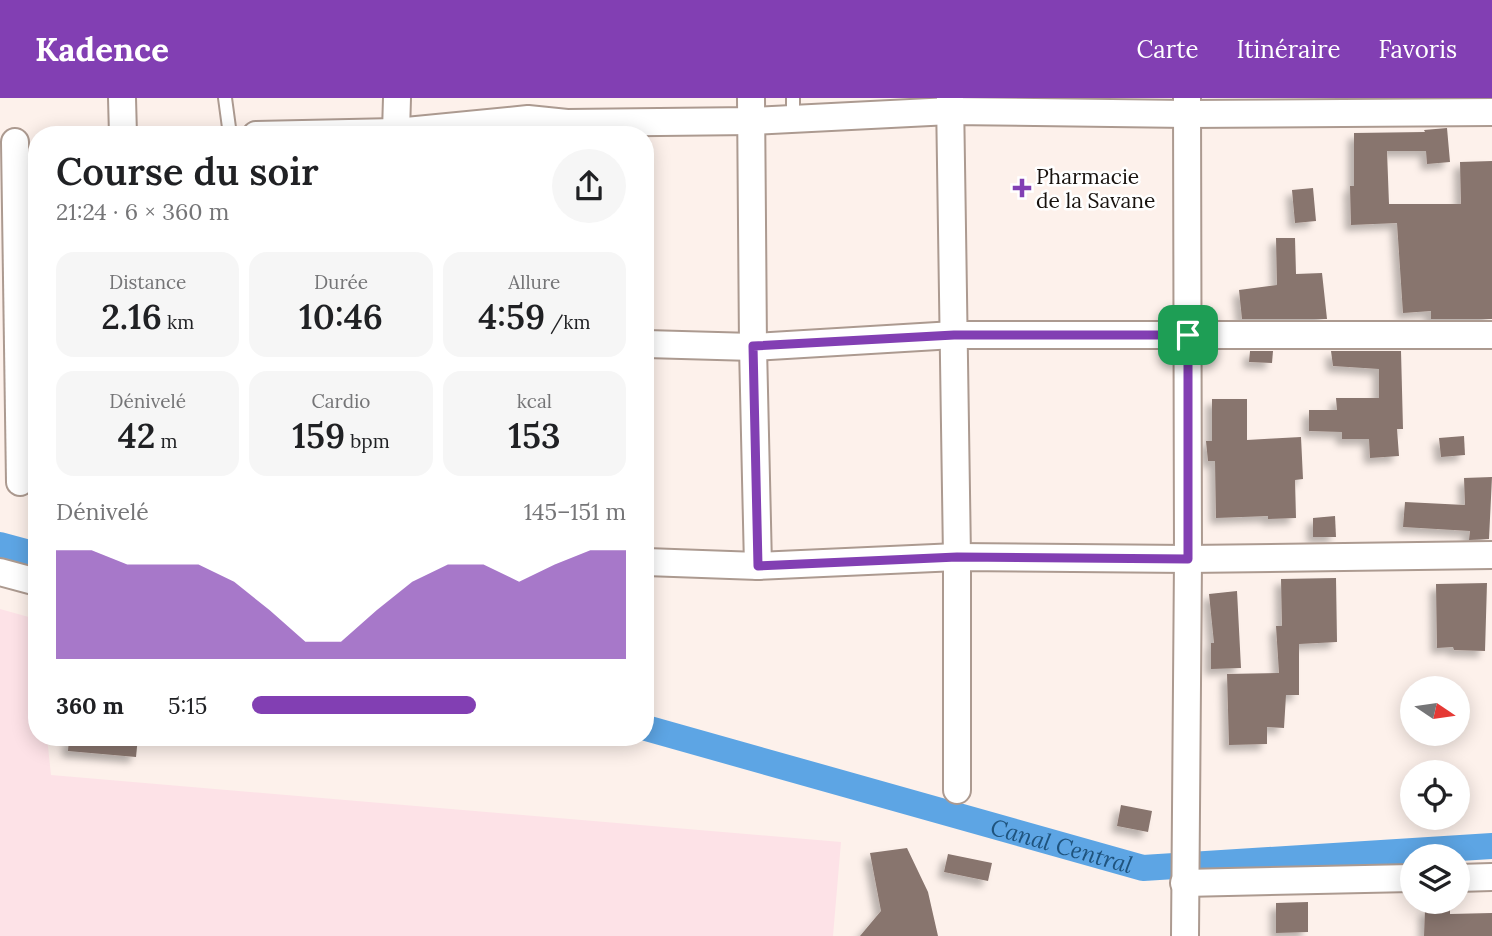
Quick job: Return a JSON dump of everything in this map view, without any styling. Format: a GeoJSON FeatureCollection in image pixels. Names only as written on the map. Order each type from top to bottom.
{"type":"FeatureCollection","features":[{"type":"Feature","properties":{"kind":"street"},"geometry":{"type":"LineString","coordinates":[[122,98],[123,126]]}},
{"type":"Feature","properties":{"kind":"street"},"geometry":{"type":"LineString","coordinates":[[396,126],[397,98]]}},
{"type":"Feature","properties":{"kind":"street"},"geometry":{"type":"LineString","coordinates":[[950,105],[957,557],[957,790]]}},
{"type":"Feature","properties":{"kind":"street"},"geometry":{"type":"LineString","coordinates":[[533,126],[567,111],[950,105],[1492,111]]}},
{"type":"Feature","properties":{"kind":"street"},"geometry":{"type":"LineString","coordinates":[[1185,936],[1187,106]]}},
{"type":"Feature","properties":{"kind":"street"},"geometry":{"type":"LineString","coordinates":[[751,110],[758,566]]}},
{"type":"Feature","properties":{"kind":"street"},"geometry":{"type":"LineString","coordinates":[[17,141],[19,482]]}},
{"type":"Feature","properties":{"kind":"street"},"geometry":{"type":"LineString","coordinates":[[654,344],[753,346],[954,335],[1492,335]]}},
{"type":"Feature","properties":{"kind":"street"},"geometry":{"type":"LineString","coordinates":[[654,562],[758,566],[957,557],[1188,559],[1492,555]]}},
{"type":"Feature","properties":{"kind":"street"},"geometry":{"type":"LineString","coordinates":[[0,572],[28,580]]}},
{"type":"Feature","properties":{"kind":"street"},"geometry":{"type":"LineString","coordinates":[[1470,878],[1492,877]]}},
{"type":"Feature","properties":{"kind":"street"},"geometry":{"type":"LineString","coordinates":[[1184,883],[1400,878]]}},
{"type":"Feature","properties":{"kind":"lane"},"geometry":{"type":"LineString","coordinates":[[225,98],[229,126]]}},
{"type":"Feature","properties":{"kind":"shaded area"},"geometry":{"type":"Polygon","coordinates":[[[0,609],[28,617],[28,746],[48,746],[51,775],[841,842],[833,936],[0,936],[0,609]]]}},
{"type":"Feature","properties":{"kind":"building"},"geometry":{"type":"Polygon","coordinates":[[[1447,128],[1450,162],[1427,164],[1426,151],[1387,151],[1389,204],[1461,204],[1460,162],[1492,161],[1492,319],[1431,319],[1431,311],[1403,313],[1397,223],[1351,225],[1350,186],[1354,186],[1354,133],[1425,132],[1424,130],[1447,128]]]}},
{"type":"Feature","properties":{"kind":"building"},"geometry":{"type":"Polygon","coordinates":[[[1313,188],[1316,221],[1295,223],[1292,190],[1313,188]]]}},
{"type":"Feature","properties":{"kind":"building"},"geometry":{"type":"Polygon","coordinates":[[[1276,238],[1295,238],[1296,274],[1322,273],[1327,319],[1242,319],[1239,290],[1277,285],[1276,238]]]}},
{"type":"Feature","properties":{"kind":"building"},"geometry":{"type":"Polygon","coordinates":[[[1250,351],[1273,351],[1272,363],[1249,362],[1250,351]]]}},
{"type":"Feature","properties":{"kind":"building"},"geometry":{"type":"Polygon","coordinates":[[[1331,351],[1401,351],[1403,429],[1397,429],[1399,456],[1370,458],[1369,439],[1342,439],[1342,432],[1309,431],[1309,410],[1337,410],[1336,398],[1379,398],[1379,369],[1333,366],[1331,351]]]}},
{"type":"Feature","properties":{"kind":"building"},"geometry":{"type":"Polygon","coordinates":[[[1212,399],[1247,399],[1247,440],[1301,437],[1303,479],[1295,480],[1296,518],[1216,518],[1215,461],[1208,461],[1206,441],[1212,441],[1212,399]]]}},
{"type":"Feature","properties":{"kind":"building"},"geometry":{"type":"Polygon","coordinates":[[[1464,436],[1465,455],[1441,457],[1439,438],[1464,436]]]}},
{"type":"Feature","properties":{"kind":"building"},"geometry":{"type":"Polygon","coordinates":[[[1492,477],[1489,539],[1469,540],[1470,531],[1403,527],[1405,502],[1465,505],[1464,478],[1492,477]]]}},
{"type":"Feature","properties":{"kind":"building"},"geometry":{"type":"Polygon","coordinates":[[[1335,516],[1336,537],[1313,537],[1313,518],[1335,516]]]}},
{"type":"Feature","properties":{"kind":"building"},"geometry":{"type":"Polygon","coordinates":[[[1336,578],[1337,642],[1299,644],[1299,695],[1286,695],[1284,728],[1267,727],[1267,744],[1229,745],[1227,674],[1279,673],[1276,626],[1282,626],[1281,579],[1336,578]]]}},
{"type":"Feature","properties":{"kind":"building"},"geometry":{"type":"Polygon","coordinates":[[[1487,583],[1485,651],[1437,648],[1436,584],[1487,583]]]}},
{"type":"Feature","properties":{"kind":"building"},"geometry":{"type":"Polygon","coordinates":[[[1237,591],[1241,668],[1211,669],[1211,643],[1214,643],[1209,594],[1237,591]]]}},
{"type":"Feature","properties":{"kind":"building"},"geometry":{"type":"Polygon","coordinates":[[[68,746],[137,746],[136,757],[68,751],[68,746]]]}},
{"type":"Feature","properties":{"kind":"building"},"geometry":{"type":"Polygon","coordinates":[[[1121,805],[1152,811],[1148,832],[1117,826],[1121,805]]]}},
{"type":"Feature","properties":{"kind":"building"},"geometry":{"type":"Polygon","coordinates":[[[907,848],[928,892],[938,936],[860,936],[881,911],[870,853],[907,848]]]}},
{"type":"Feature","properties":{"kind":"building"},"geometry":{"type":"Polygon","coordinates":[[[948,854],[992,863],[988,881],[944,872],[948,854]]]}},
{"type":"Feature","properties":{"kind":"building"},"geometry":{"type":"Polygon","coordinates":[[[1308,902],[1308,932],[1276,933],[1276,903],[1308,902]]]}},
{"type":"Feature","properties":{"kind":"building"},"geometry":{"type":"Polygon","coordinates":[[[1492,913],[1492,936],[1424,936],[1425,914],[1492,913]]]}},
{"type":"Feature","properties":{"kind":"waterway","name":"Canal Central"},"geometry":{"type":"LineString","coordinates":[[0,545],[28,553]]}},
{"type":"Feature","properties":{"kind":"waterway","name":"Canal Central"},"geometry":{"type":"LineString","coordinates":[[654,730],[1143,868],[1492,846]]}},
{"type":"Feature","properties":{"kind":"place","name":"Pharmacie de la Savane"},"geometry":{"type":"Point","coordinates":[1022,188]}},
{"type":"Feature","properties":{"kind":"route"},"geometry":{"type":"LineString","coordinates":[[954,335],[1188,335],[1188,559],[957,557],[758,566],[753,346],[954,335]]}}]}
